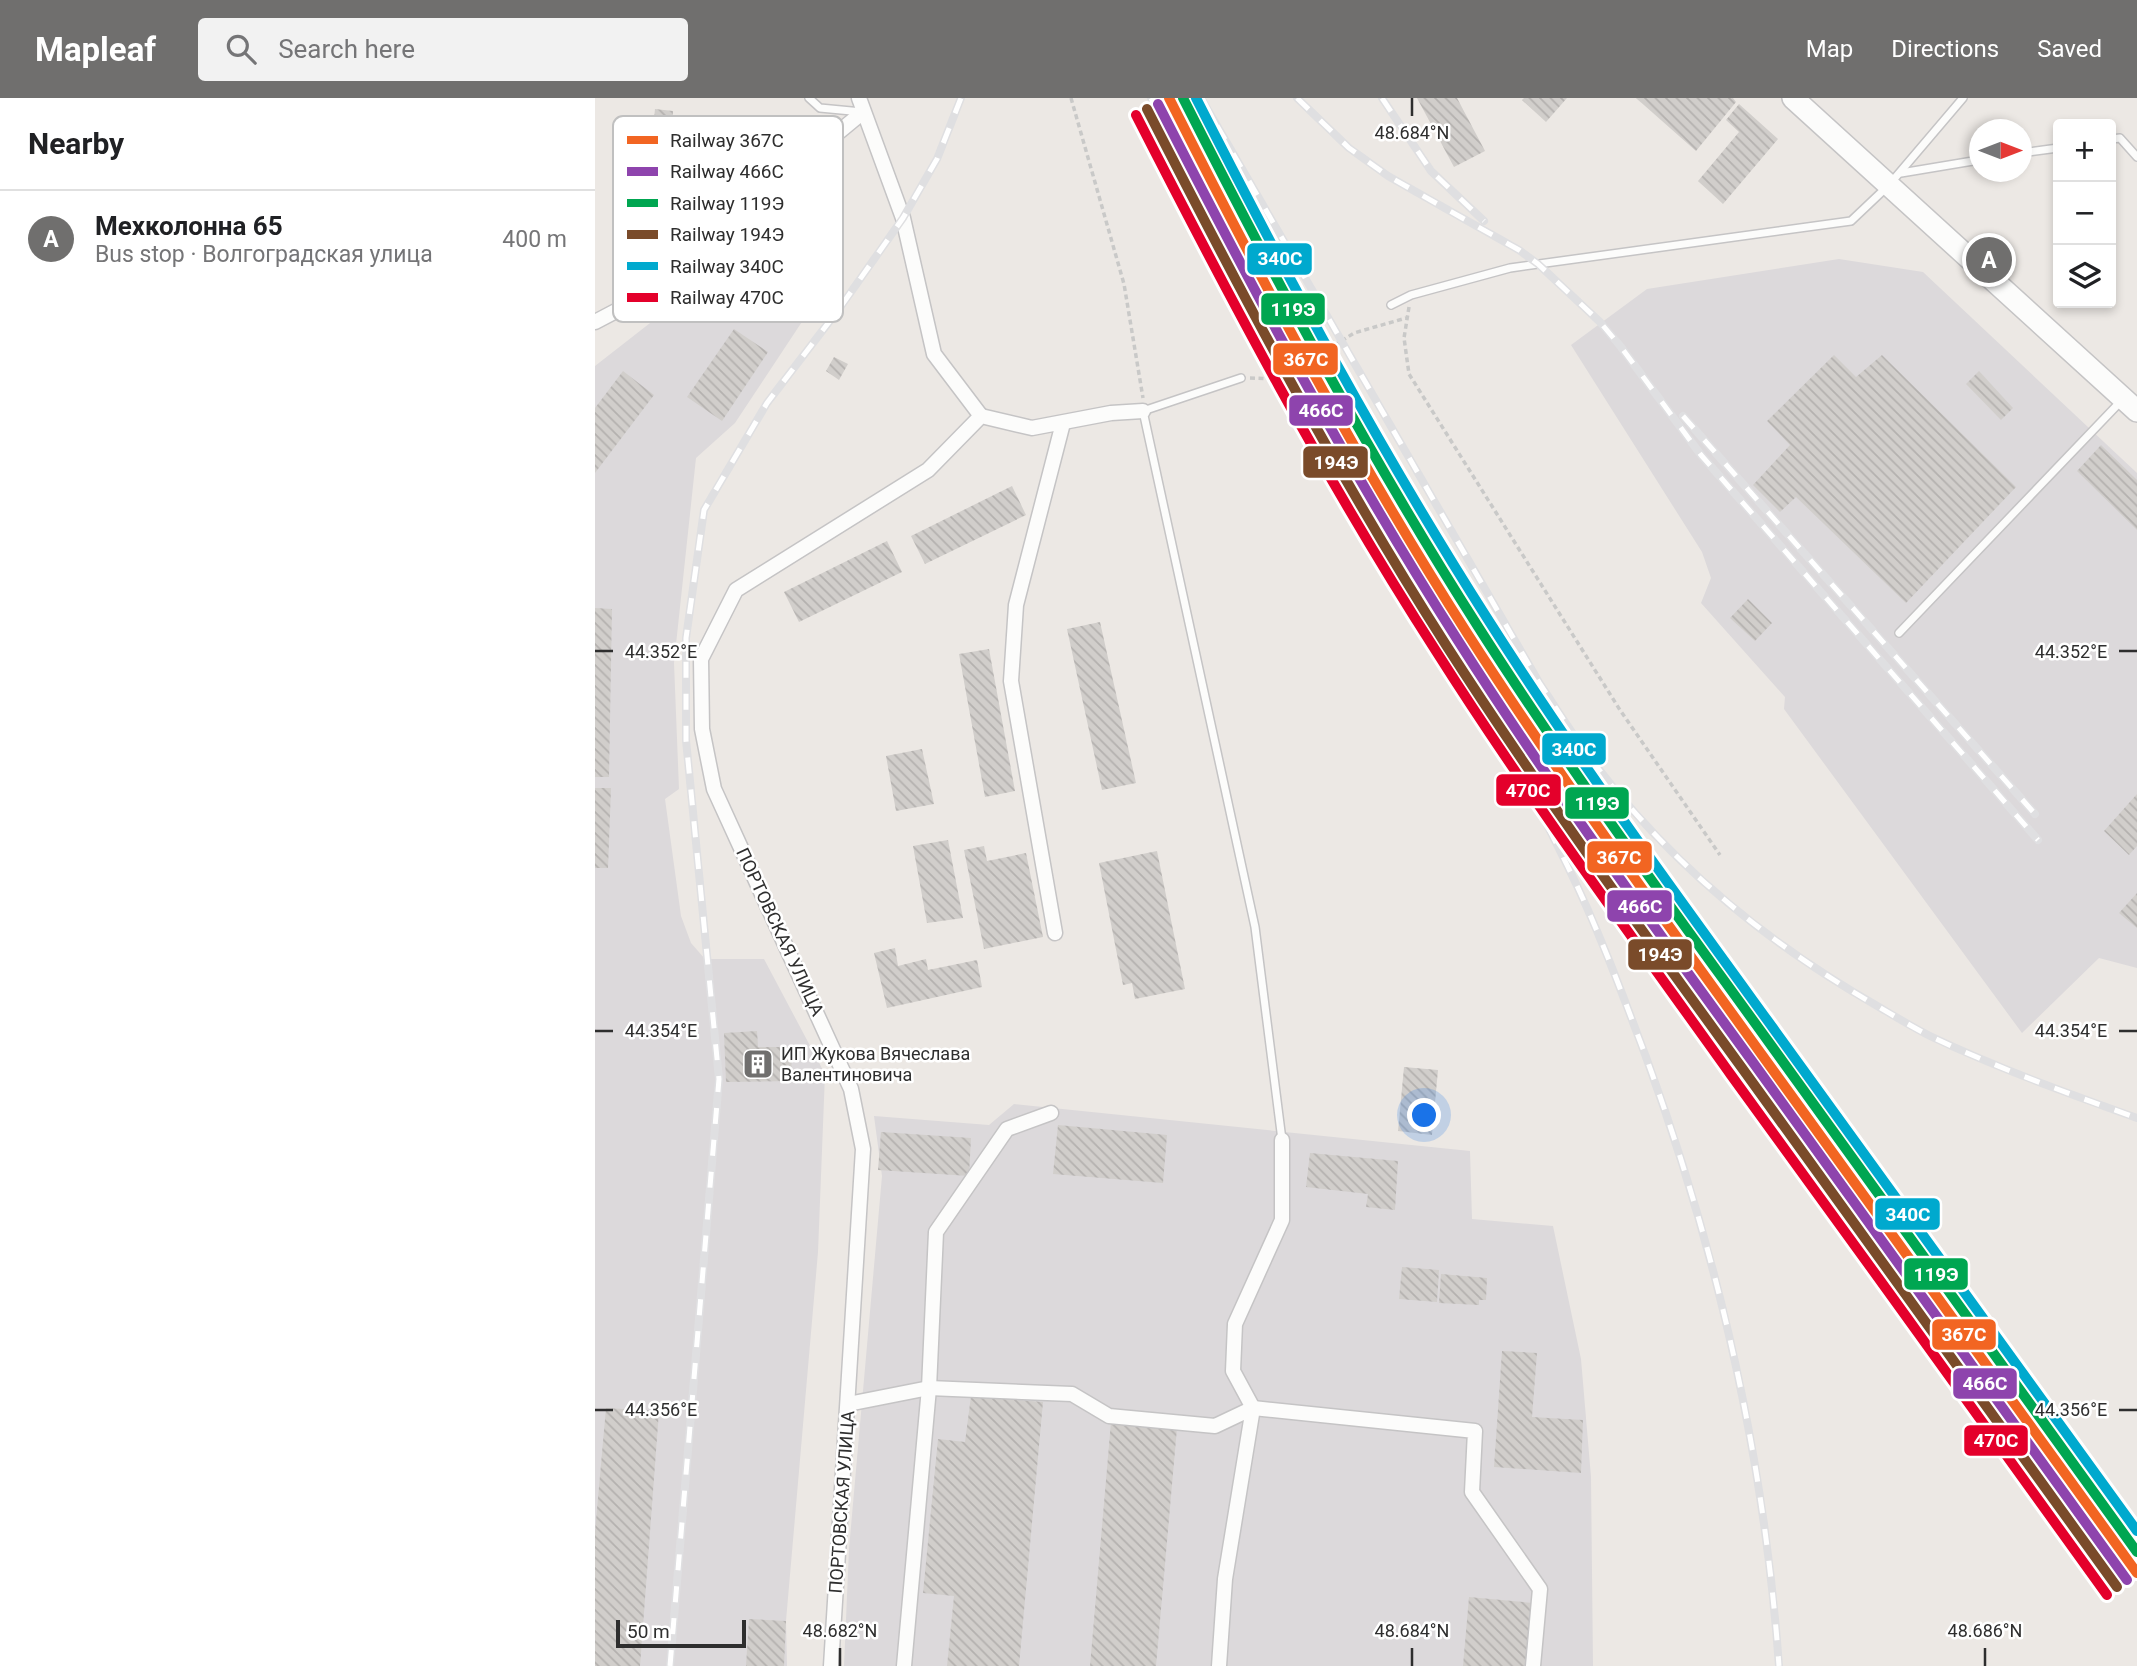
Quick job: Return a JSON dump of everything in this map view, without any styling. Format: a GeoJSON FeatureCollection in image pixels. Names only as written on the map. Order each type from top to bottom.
{"type":"FeatureCollection","features":[{"type":"Feature","properties":{"kind":"main road"},"geometry":{"type":"LineString","coordinates":[[1793,98],[1895,179],[2130,405]]}},
{"type":"Feature","properties":{"kind":"street"},"geometry":{"type":"LineString","coordinates":[[843,121],[861,105],[903,218],[934,354],[981,416],[1032,428],[1111,413],[1144,410]]}},
{"type":"Feature","properties":{"kind":"street"},"geometry":{"type":"LineString","coordinates":[[595,322],[613,313]]}},
{"type":"Feature","properties":{"kind":"street","name":"ПОРТОВСКАЯ УЛИЦА"},"geometry":{"type":"LineString","coordinates":[[831,1666],[863,1149],[851,1089],[714,789],[702,729],[701,659],[736,590],[928,470],[981,416]]}},
{"type":"Feature","properties":{"kind":"street"},"geometry":{"type":"LineString","coordinates":[[1055,933],[1011,681],[1016,605],[1063,423]]}},
{"type":"Feature","properties":{"kind":"street"},"geometry":{"type":"LineString","coordinates":[[904,1666],[929,1388],[936,1232],[1007,1129],[1051,1113]]}},
{"type":"Feature","properties":{"kind":"street"},"geometry":{"type":"LineString","coordinates":[[1219,1666],[1225,1579],[1253,1408],[1233,1371],[1235,1324],[1282,1220],[1282,1140]]}},
{"type":"Feature","properties":{"kind":"street"},"geometry":{"type":"LineString","coordinates":[[848,1404],[929,1388],[1072,1394],[1109,1416],[1215,1426],[1253,1408],[1475,1431],[1472,1492],[1540,1589],[1533,1666]]}},
{"type":"Feature","properties":{"kind":"lane"},"geometry":{"type":"LineString","coordinates":[[809,98],[820,108],[861,105]]}},
{"type":"Feature","properties":{"kind":"lane"},"geometry":{"type":"LineString","coordinates":[[1391,305],[1411,295],[1510,268],[1851,221],[1895,179],[1963,98]]}},
{"type":"Feature","properties":{"kind":"lane"},"geometry":{"type":"LineString","coordinates":[[2116,138],[2120,138],[2137,157]]}},
{"type":"Feature","properties":{"kind":"lane"},"geometry":{"type":"LineString","coordinates":[[2032,152],[2053,149]]}},
{"type":"Feature","properties":{"kind":"lane"},"geometry":{"type":"LineString","coordinates":[[1895,179],[1969,162]]}},
{"type":"Feature","properties":{"kind":"lane"},"geometry":{"type":"LineString","coordinates":[[1241,378],[1144,410],[1255,927],[1282,1140]]}},
{"type":"Feature","properties":{"kind":"lane"},"geometry":{"type":"LineString","coordinates":[[1899,633],[2130,405]]}},
{"type":"Feature","properties":{"kind":"path"},"geometry":{"type":"LineString","coordinates":[[1071,98],[1124,284],[1144,410]]}},
{"type":"Feature","properties":{"kind":"path"},"geometry":{"type":"LineString","coordinates":[[1411,295],[1404,338],[1409,374],[1620,710],[1720,855]]}},
{"type":"Feature","properties":{"kind":"path"},"geometry":{"type":"LineString","coordinates":[[1241,378],[1276,379],[1354,332],[1407,318]]}},
{"type":"Feature","properties":{"kind":"shaded area"},"geometry":{"type":"Polygon","coordinates":[[[1839,259],[1923,272],[2137,473],[2137,968],[2099,958],[2022,1033],[1784,709],[1785,697],[1701,603],[1711,578],[1702,552],[1571,345],[1647,289],[1839,259]]]}},
{"type":"Feature","properties":{"kind":"shaded area"},"geometry":{"type":"Polygon","coordinates":[[[651,322],[802,322],[735,423],[696,458],[674,663],[679,789],[665,799],[681,916],[691,943],[705,959],[764,959],[825,1074],[818,1252],[786,1621],[787,1666],[595,1666],[595,366],[651,322]]]}},
{"type":"Feature","properties":{"kind":"shaded area"},"geometry":{"type":"Polygon","coordinates":[[[1014,1104],[1470,1151],[1472,1219],[1553,1226],[1581,1359],[1591,1477],[1593,1666],[844,1666],[849,1549],[882,1176],[874,1116],[989,1125],[1014,1104]]]}},
{"type":"Feature","properties":{"kind":"building"},"geometry":{"type":"Polygon","coordinates":[[[1417,98],[1457,98],[1485,151],[1454,167],[1417,98]]]}},
{"type":"Feature","properties":{"kind":"building"},"geometry":{"type":"Polygon","coordinates":[[[1567,98],[1546,122],[1522,100],[1567,98]]]}},
{"type":"Feature","properties":{"kind":"building"},"geometry":{"type":"Polygon","coordinates":[[[1636,98],[1733,98],[1736,102],[1696,151],[1636,98]]]}},
{"type":"Feature","properties":{"kind":"building"},"geometry":{"type":"Polygon","coordinates":[[[1739,104],[1778,139],[1723,204],[1698,181],[1739,132],[1726,120],[1739,104]]]}},
{"type":"Feature","properties":{"kind":"building"},"geometry":{"type":"Polygon","coordinates":[[[655,109],[673,111],[673,116],[654,116],[655,109]]]}},
{"type":"Feature","properties":{"kind":"building"},"geometry":{"type":"Polygon","coordinates":[[[734,329],[768,352],[722,421],[687,397],[734,329]]]}},
{"type":"Feature","properties":{"kind":"building"},"geometry":{"type":"Polygon","coordinates":[[[1834,355],[1856,377],[1882,355],[2016,487],[1906,603],[1796,497],[1780,512],[1753,485],[1790,445],[1767,421],[1834,355]]]}},
{"type":"Feature","properties":{"kind":"building"},"geometry":{"type":"Polygon","coordinates":[[[834,357],[848,364],[839,380],[826,371],[834,357]]]}},
{"type":"Feature","properties":{"kind":"building"},"geometry":{"type":"Polygon","coordinates":[[[623,371],[654,395],[595,473],[595,408],[623,371]]]}},
{"type":"Feature","properties":{"kind":"building"},"geometry":{"type":"Polygon","coordinates":[[[1979,371],[2013,408],[2001,420],[1966,384],[1979,371]]]}},
{"type":"Feature","properties":{"kind":"building"},"geometry":{"type":"Polygon","coordinates":[[[2101,445],[2137,480],[2137,530],[2077,471],[2101,445]]]}},
{"type":"Feature","properties":{"kind":"building"},"geometry":{"type":"Polygon","coordinates":[[[1012,486],[1026,515],[925,564],[911,536],[1012,486]]]}},
{"type":"Feature","properties":{"kind":"building"},"geometry":{"type":"Polygon","coordinates":[[[887,541],[902,572],[799,622],[784,592],[887,541]]]}},
{"type":"Feature","properties":{"kind":"building"},"geometry":{"type":"Polygon","coordinates":[[[1748,599],[1772,623],[1755,641],[1730,618],[1748,599]]]}},
{"type":"Feature","properties":{"kind":"building"},"geometry":{"type":"Polygon","coordinates":[[[595,608],[612,609],[609,777],[595,777],[595,608]]]}},
{"type":"Feature","properties":{"kind":"building"},"geometry":{"type":"Polygon","coordinates":[[[1100,622],[1136,783],[1102,790],[1067,629],[1100,622]]]}},
{"type":"Feature","properties":{"kind":"building"},"geometry":{"type":"Polygon","coordinates":[[[989,649],[1015,791],[985,797],[959,654],[989,649]]]}},
{"type":"Feature","properties":{"kind":"building"},"geometry":{"type":"Polygon","coordinates":[[[922,749],[934,804],[896,811],[886,756],[922,749]]]}},
{"type":"Feature","properties":{"kind":"building"},"geometry":{"type":"Polygon","coordinates":[[[595,788],[611,788],[608,868],[595,868],[595,788]]]}},
{"type":"Feature","properties":{"kind":"building"},"geometry":{"type":"Polygon","coordinates":[[[2137,794],[2137,846],[2129,855],[2104,831],[2137,794]]]}},
{"type":"Feature","properties":{"kind":"building"},"geometry":{"type":"Polygon","coordinates":[[[948,840],[963,918],[927,923],[913,846],[948,840]]]}},
{"type":"Feature","properties":{"kind":"building"},"geometry":{"type":"Polygon","coordinates":[[[984,846],[987,861],[1026,853],[1043,937],[984,949],[964,850],[984,846]]]}},
{"type":"Feature","properties":{"kind":"building"},"geometry":{"type":"Polygon","coordinates":[[[1157,851],[1185,989],[1135,999],[1132,983],[1123,985],[1099,863],[1157,851]]]}},
{"type":"Feature","properties":{"kind":"building"},"geometry":{"type":"Polygon","coordinates":[[[2137,893],[2137,928],[2119,913],[2137,893]]]}},
{"type":"Feature","properties":{"kind":"building"},"geometry":{"type":"Polygon","coordinates":[[[895,948],[898,966],[926,959],[928,970],[977,960],[982,987],[887,1008],[874,953],[895,948]]]}},
{"type":"Feature","properties":{"kind":"building","name":"ИП Жукова Вячеслава Валентиновича"},"geometry":{"type":"Polygon","coordinates":[[[757,1031],[758,1047],[791,1047],[792,1081],[726,1082],[724,1033],[757,1031]]]}},
{"type":"Feature","properties":{"kind":"building"},"geometry":{"type":"Polygon","coordinates":[[[1404,1067],[1438,1070],[1432,1135],[1398,1131],[1404,1067]]]}},
{"type":"Feature","properties":{"kind":"building"},"geometry":{"type":"Polygon","coordinates":[[[1058,1125],[1167,1135],[1163,1183],[1053,1174],[1058,1125]]]}},
{"type":"Feature","properties":{"kind":"building"},"geometry":{"type":"Polygon","coordinates":[[[881,1132],[971,1138],[969,1176],[878,1170],[881,1132]]]}},
{"type":"Feature","properties":{"kind":"building"},"geometry":{"type":"Polygon","coordinates":[[[1310,1153],[1398,1161],[1395,1210],[1366,1207],[1368,1194],[1306,1187],[1310,1153]]]}},
{"type":"Feature","properties":{"kind":"building"},"geometry":{"type":"Polygon","coordinates":[[[1402,1267],[1439,1270],[1437,1302],[1399,1299],[1402,1267]]]}},
{"type":"Feature","properties":{"kind":"building"},"geometry":{"type":"Polygon","coordinates":[[[1441,1274],[1487,1278],[1486,1300],[1479,1300],[1479,1305],[1439,1303],[1441,1274]]]}},
{"type":"Feature","properties":{"kind":"building"},"geometry":{"type":"Polygon","coordinates":[[[1502,1351],[1537,1353],[1532,1417],[1583,1420],[1581,1473],[1494,1467],[1502,1351]]]}},
{"type":"Feature","properties":{"kind":"building"},"geometry":{"type":"Polygon","coordinates":[[[971,1396],[1043,1402],[1019,1666],[947,1666],[954,1596],[923,1593],[938,1439],[965,1442],[971,1396]]]}},
{"type":"Feature","properties":{"kind":"building"},"geometry":{"type":"Polygon","coordinates":[[[606,1408],[659,1411],[640,1666],[595,1666],[595,1532],[606,1408]]]}},
{"type":"Feature","properties":{"kind":"building"},"geometry":{"type":"Polygon","coordinates":[[[1111,1422],[1177,1428],[1156,1666],[1090,1666],[1111,1422]]]}},
{"type":"Feature","properties":{"kind":"building"},"geometry":{"type":"Polygon","coordinates":[[[1469,1597],[1533,1603],[1527,1666],[1463,1666],[1469,1597]]]}},
{"type":"Feature","properties":{"kind":"building"},"geometry":{"type":"Polygon","coordinates":[[[749,1619],[786,1621],[784,1666],[746,1666],[749,1619]]]}},
{"type":"Feature","properties":{"kind":"railway"},"geometry":{"type":"LineString","coordinates":[[843,303],[903,218],[937,159],[961,98]]}},
{"type":"Feature","properties":{"kind":"railway"},"geometry":{"type":"LineString","coordinates":[[1151,98],[1290,358],[1522,777],[1579,890],[1609,961],[1672,1131],[1716,1281],[1734,1357],[1762,1510],[1779,1666]]}},
{"type":"Feature","properties":{"kind":"railway"},"geometry":{"type":"LineString","coordinates":[[1201,98],[1540,684],[1588,755],[1650,829],[1720,896],[1758,927],[1837,982],[1930,1036],[2058,1090],[2137,1118]]}},
{"type":"Feature","properties":{"kind":"railway"},"geometry":{"type":"LineString","coordinates":[[1297,98],[1349,148],[1388,176],[1519,250],[1538,264],[1600,322],[1701,455],[2038,840]]}},
{"type":"Feature","properties":{"kind":"railway"},"geometry":{"type":"LineString","coordinates":[[1382,98],[1431,171],[1484,221]]}},
{"type":"Feature","properties":{"kind":"railway"},"geometry":{"type":"LineString","coordinates":[[670,1666],[719,1079],[686,740],[686,638],[704,510],[767,403],[829,322]]}},
{"type":"Feature","properties":{"kind":"railway"},"geometry":{"type":"LineString","coordinates":[[1683,416],[2035,814]]}},
{"type":"Feature","properties":{"kind":"rail line","name":"367С"},"geometry":{"type":"LineString","coordinates":[[1169,98],[1275,302],[1349,436],[1426,568],[1502,687],[1649,899],[2137,1573]]}},
{"type":"Feature","properties":{"kind":"rail line","name":"119Э"},"geometry":{"type":"LineString","coordinates":[[1183,98],[1252,232],[1361,431],[1398,497],[1477,625],[1656,887],[2137,1552]]}},
{"type":"Feature","properties":{"kind":"rail line","name":"340С"},"geometry":{"type":"LineString","coordinates":[[1196,98],[1299,296],[1372,426],[1447,555],[1521,670],[1663,876],[2137,1531]]}},
{"type":"Feature","properties":{"kind":"rail line","name":"466С"},"geometry":{"type":"LineString","coordinates":[[1158,104],[1264,308],[1339,442],[1416,574],[1492,693],[1639,905],[2127,1580]]}},
{"type":"Feature","properties":{"kind":"rail line","name":"194Э"},"geometry":{"type":"LineString","coordinates":[[1147,109],[1253,313],[1328,448],[1405,580],[1481,699],[1628,911],[2117,1587]]}},
{"type":"Feature","properties":{"kind":"rail line","name":"470С"},"geometry":{"type":"LineString","coordinates":[[1136,115],[1206,251],[1317,454],[1395,586],[1471,705],[1618,918],[2107,1595]]}},
{"type":"Feature","properties":{"kind":"place","name":"Мехколонна 65"},"geometry":{"type":"Point","coordinates":[1989,260]}},
{"type":"Feature","properties":{"kind":"place","name":"ИП Жукова Вячеслава Валентиновича"},"geometry":{"type":"Point","coordinates":[758,1064]}}]}
